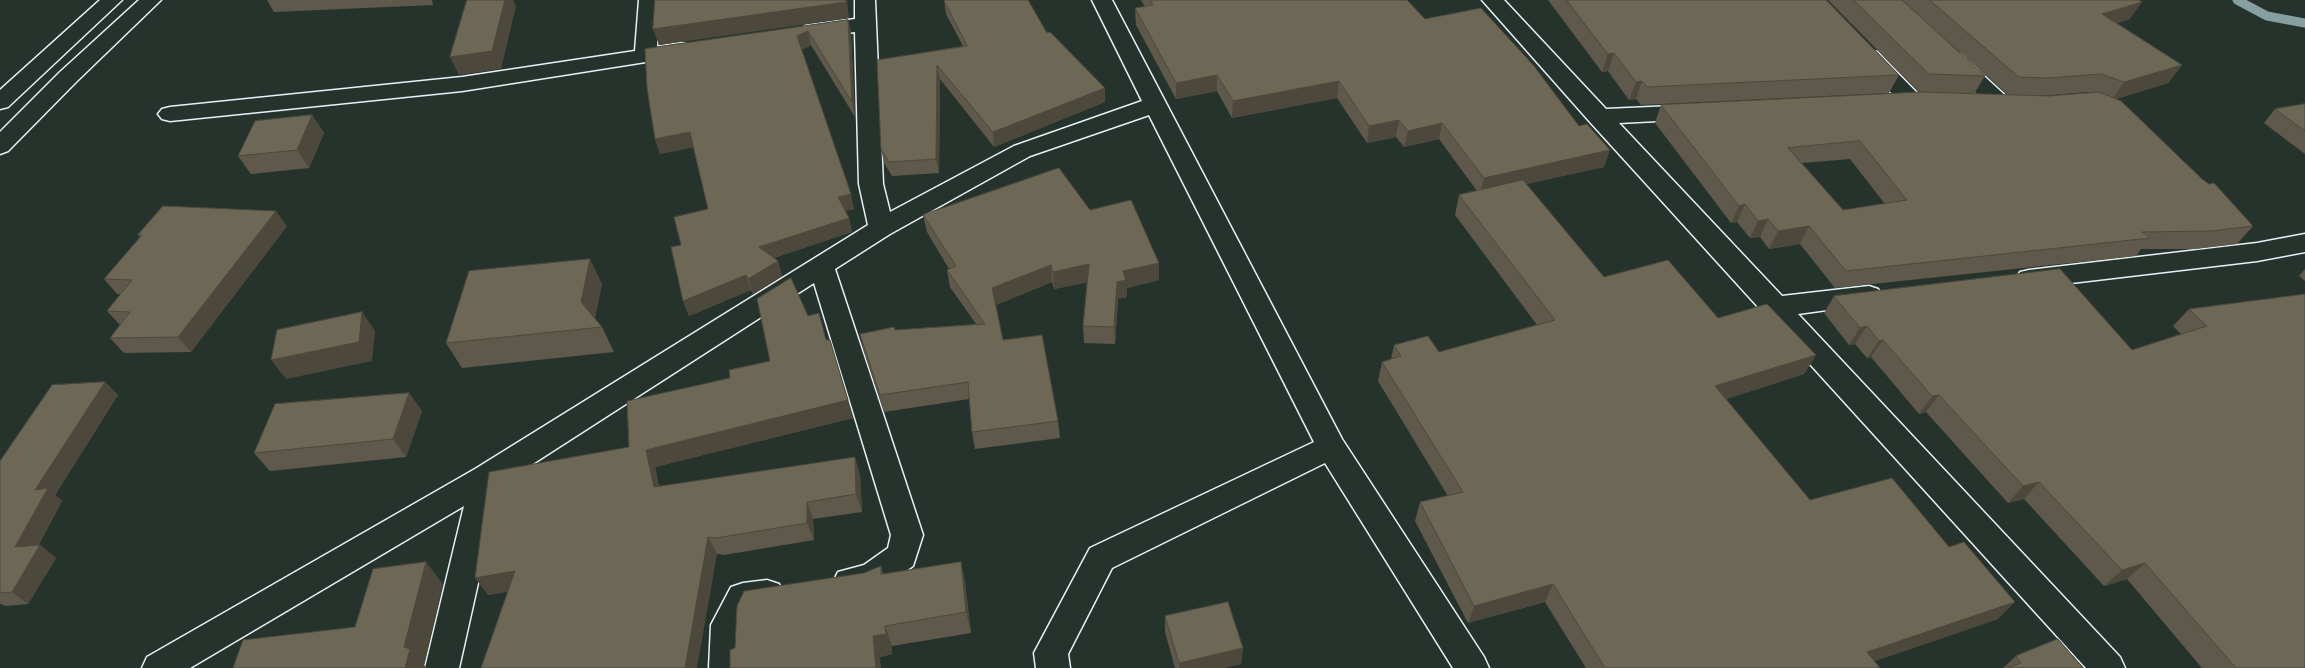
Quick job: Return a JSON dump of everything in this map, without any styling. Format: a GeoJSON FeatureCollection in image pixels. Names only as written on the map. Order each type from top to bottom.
{"type":"FeatureCollection","features":[{"type":"Feature","properties":{"kind":"street"},"geometry":{"type":"LineString","coordinates":[[0,102],[112,0]]}},
{"type":"Feature","properties":{"kind":"street"},"geometry":{"type":"LineString","coordinates":[[0,146],[68,77],[151,0]]}},
{"type":"Feature","properties":{"kind":"street"},"geometry":{"type":"LineString","coordinates":[[646,55],[649,0]]}},
{"type":"Feature","properties":{"kind":"street"},"geometry":{"type":"LineString","coordinates":[[865,0],[871,184],[880,228]]}},
{"type":"Feature","properties":{"kind":"street"},"geometry":{"type":"LineString","coordinates":[[1102,0],[1330,447],[1472,668]]}},
{"type":"Feature","properties":{"kind":"street"},"geometry":{"type":"LineString","coordinates":[[1492,0],[2108,668]]}},
{"type":"Feature","properties":{"kind":"street"},"geometry":{"type":"LineString","coordinates":[[790,35],[866,24]]}},
{"type":"Feature","properties":{"kind":"street"},"geometry":{"type":"LineString","coordinates":[[1853,40],[1922,101],[1882,102]]}},
{"type":"Feature","properties":{"kind":"street"},"geometry":{"type":"LineString","coordinates":[[1936,45],[2010,104],[1971,103]]}},
{"type":"Feature","properties":{"kind":"street"},"geometry":{"type":"LineString","coordinates":[[170,114],[462,84],[704,47]]}},
{"type":"Feature","properties":{"kind":"street"},"geometry":{"type":"LineString","coordinates":[[159,668],[486,478],[880,228],[1022,151],[1154,105]]}},
{"type":"Feature","properties":{"kind":"street"},"geometry":{"type":"LineString","coordinates":[[1598,117],[1716,111]]}},
{"type":"Feature","properties":{"kind":"street"},"geometry":{"type":"LineString","coordinates":[[2007,281],[2247,253],[2305,243]]}},
{"type":"Feature","properties":{"kind":"street"},"geometry":{"type":"LineString","coordinates":[[821,265],[907,535],[902,556],[871,578],[822,586]]}},
{"type":"Feature","properties":{"kind":"street"},"geometry":{"type":"LineString","coordinates":[[1774,307],[1890,294]]}},
{"type":"Feature","properties":{"kind":"street"},"geometry":{"type":"LineString","coordinates":[[1053,668],[1050,653],[1101,558],[1330,447]]}},
{"type":"Feature","properties":{"kind":"street"},"geometry":{"type":"LineString","coordinates":[[442,668],[486,478]]}},
{"type":"Feature","properties":{"kind":"street"},"geometry":{"type":"LineString","coordinates":[[726,668],[728,625],[743,597],[793,590]]}},
{"type":"Feature","properties":{"kind":"building"},"geometry":{"type":"Polygon","coordinates":[[[467,0],[505,0],[492,51],[450,57],[467,0]]]}},
{"type":"Feature","properties":{"kind":"building"},"geometry":{"type":"Polygon","coordinates":[[[655,0],[845,0],[846,2],[653,29],[655,0]]]}},
{"type":"Feature","properties":{"kind":"building"},"geometry":{"type":"Polygon","coordinates":[[[944,0],[1028,0],[1047,33],[1050,32],[1105,88],[993,132],[937,65],[936,159],[889,162],[881,149],[877,60],[967,46],[944,0]]]}},
{"type":"Feature","properties":{"kind":"building"},"geometry":{"type":"Polygon","coordinates":[[[1150,0],[1407,0],[1425,19],[1481,8],[1534,66],[1579,126],[1587,124],[1610,150],[1484,178],[1442,123],[1408,131],[1399,120],[1369,126],[1339,81],[1233,101],[1217,75],[1176,83],[1135,8],[1153,5],[1150,0]]]}},
{"type":"Feature","properties":{"kind":"building"},"geometry":{"type":"Polygon","coordinates":[[[1567,0],[1826,0],[1899,75],[1647,87],[1642,81],[1636,82],[1614,53],[1608,54],[1567,0]]]}},
{"type":"Feature","properties":{"kind":"building"},"geometry":{"type":"Polygon","coordinates":[[[1854,0],[1902,0],[1985,76],[1929,74],[1854,0]]]}},
{"type":"Feature","properties":{"kind":"building"},"geometry":{"type":"Polygon","coordinates":[[[1930,0],[2139,0],[2142,2],[2102,14],[2182,65],[2124,82],[2101,74],[2048,78],[2019,77],[1930,0]]]}},
{"type":"Feature","properties":{"kind":"building"},"geometry":{"type":"Polygon","coordinates":[[[848,20],[852,102],[808,31],[797,36],[851,194],[838,197],[849,218],[759,247],[778,261],[748,279],[746,275],[683,301],[671,247],[681,245],[674,217],[708,209],[690,132],[655,139],[647,88],[645,49],[848,20]]]}},
{"type":"Feature","properties":{"kind":"building"},"geometry":{"type":"Polygon","coordinates":[[[1922,92],[2048,96],[2099,92],[2121,101],[2202,179],[2209,184],[2214,183],[2253,226],[2211,231],[2142,232],[2150,238],[1846,271],[1809,226],[1778,231],[1768,219],[1758,221],[1745,204],[1739,206],[1661,105],[1922,92]],[[1860,141],[1788,148],[1843,210],[1907,200],[1860,141]]]}},
{"type":"Feature","properties":{"kind":"building"},"geometry":{"type":"Polygon","coordinates":[[[2305,104],[2305,131],[2275,109],[2305,104]]]}},
{"type":"Feature","properties":{"kind":"building"},"geometry":{"type":"Polygon","coordinates":[[[312,115],[297,150],[238,156],[255,121],[312,115]]]}},
{"type":"Feature","properties":{"kind":"building"},"geometry":{"type":"Polygon","coordinates":[[[1059,168],[1090,210],[1131,200],[1159,263],[1123,271],[1126,280],[1117,282],[1114,327],[1083,326],[1089,264],[1053,272],[1051,265],[992,288],[1003,340],[1042,335],[1058,421],[972,432],[968,382],[880,395],[860,334],[894,327],[895,330],[985,324],[947,270],[956,266],[923,215],[1059,168]]]}},
{"type":"Feature","properties":{"kind":"building"},"geometry":{"type":"Polygon","coordinates":[[[1523,180],[1604,277],[1668,260],[1718,318],[1767,304],[1816,355],[1715,386],[1810,500],[1892,478],[1949,547],[1964,542],[2015,602],[1867,652],[1880,668],[1605,668],[1553,584],[1474,606],[1420,502],[1463,492],[1382,362],[1401,356],[1394,345],[1428,336],[1439,352],[1555,320],[1459,195],[1523,180]]]}},
{"type":"Feature","properties":{"kind":"building"},"geometry":{"type":"Polygon","coordinates":[[[163,206],[276,211],[178,337],[110,338],[130,312],[107,311],[132,280],[104,279],[142,235],[138,235],[163,206]]]}},
{"type":"Feature","properties":{"kind":"building"},"geometry":{"type":"Polygon","coordinates":[[[590,259],[581,302],[602,327],[446,343],[469,271],[590,259]]]}},
{"type":"Feature","properties":{"kind":"building"},"geometry":{"type":"Polygon","coordinates":[[[2060,269],[2132,350],[2207,326],[2189,309],[2305,294],[2305,668],[2236,668],[2145,563],[2122,570],[2039,482],[2023,486],[1939,395],[1932,396],[1883,340],[1879,341],[1867,326],[1860,328],[1834,296],[2060,269]]]}},
{"type":"Feature","properties":{"kind":"building"},"geometry":{"type":"Polygon","coordinates":[[[791,278],[808,316],[819,313],[826,340],[830,340],[848,400],[646,450],[654,487],[855,457],[856,494],[807,502],[807,523],[716,538],[708,537],[685,668],[481,668],[515,571],[475,578],[489,472],[629,447],[627,401],[730,378],[729,370],[770,361],[757,299],[791,278]]]}},
{"type":"Feature","properties":{"kind":"building"},"geometry":{"type":"Polygon","coordinates":[[[362,312],[359,342],[271,360],[277,330],[362,312]]]}},
{"type":"Feature","properties":{"kind":"building"},"geometry":{"type":"Polygon","coordinates":[[[105,382],[35,490],[48,488],[15,547],[40,545],[12,592],[0,593],[0,461],[52,385],[105,382]]]}},
{"type":"Feature","properties":{"kind":"building"},"geometry":{"type":"Polygon","coordinates":[[[409,393],[393,439],[254,453],[275,404],[409,393]]]}},
{"type":"Feature","properties":{"kind":"building"},"geometry":{"type":"Polygon","coordinates":[[[426,562],[404,647],[410,649],[405,668],[233,668],[243,640],[355,627],[373,569],[426,562]]]}},
{"type":"Feature","properties":{"kind":"building"},"geometry":{"type":"Polygon","coordinates":[[[961,562],[966,612],[885,626],[886,634],[873,636],[876,668],[730,668],[730,650],[735,648],[737,606],[744,591],[864,573],[881,566],[881,574],[961,562]]]}},
{"type":"Feature","properties":{"kind":"building"},"geometry":{"type":"Polygon","coordinates":[[[1228,602],[1243,648],[1179,663],[1165,616],[1228,602]]]}},
{"type":"Feature","properties":{"kind":"building"},"geometry":{"type":"Polygon","coordinates":[[[2058,639],[2083,668],[2007,668],[2021,663],[2016,656],[2058,639]]]}},
{"type":"Feature","properties":{"kind":"waterway"},"geometry":{"type":"LineString","coordinates":[[2237,0],[2267,16],[2305,23]]}}]}
